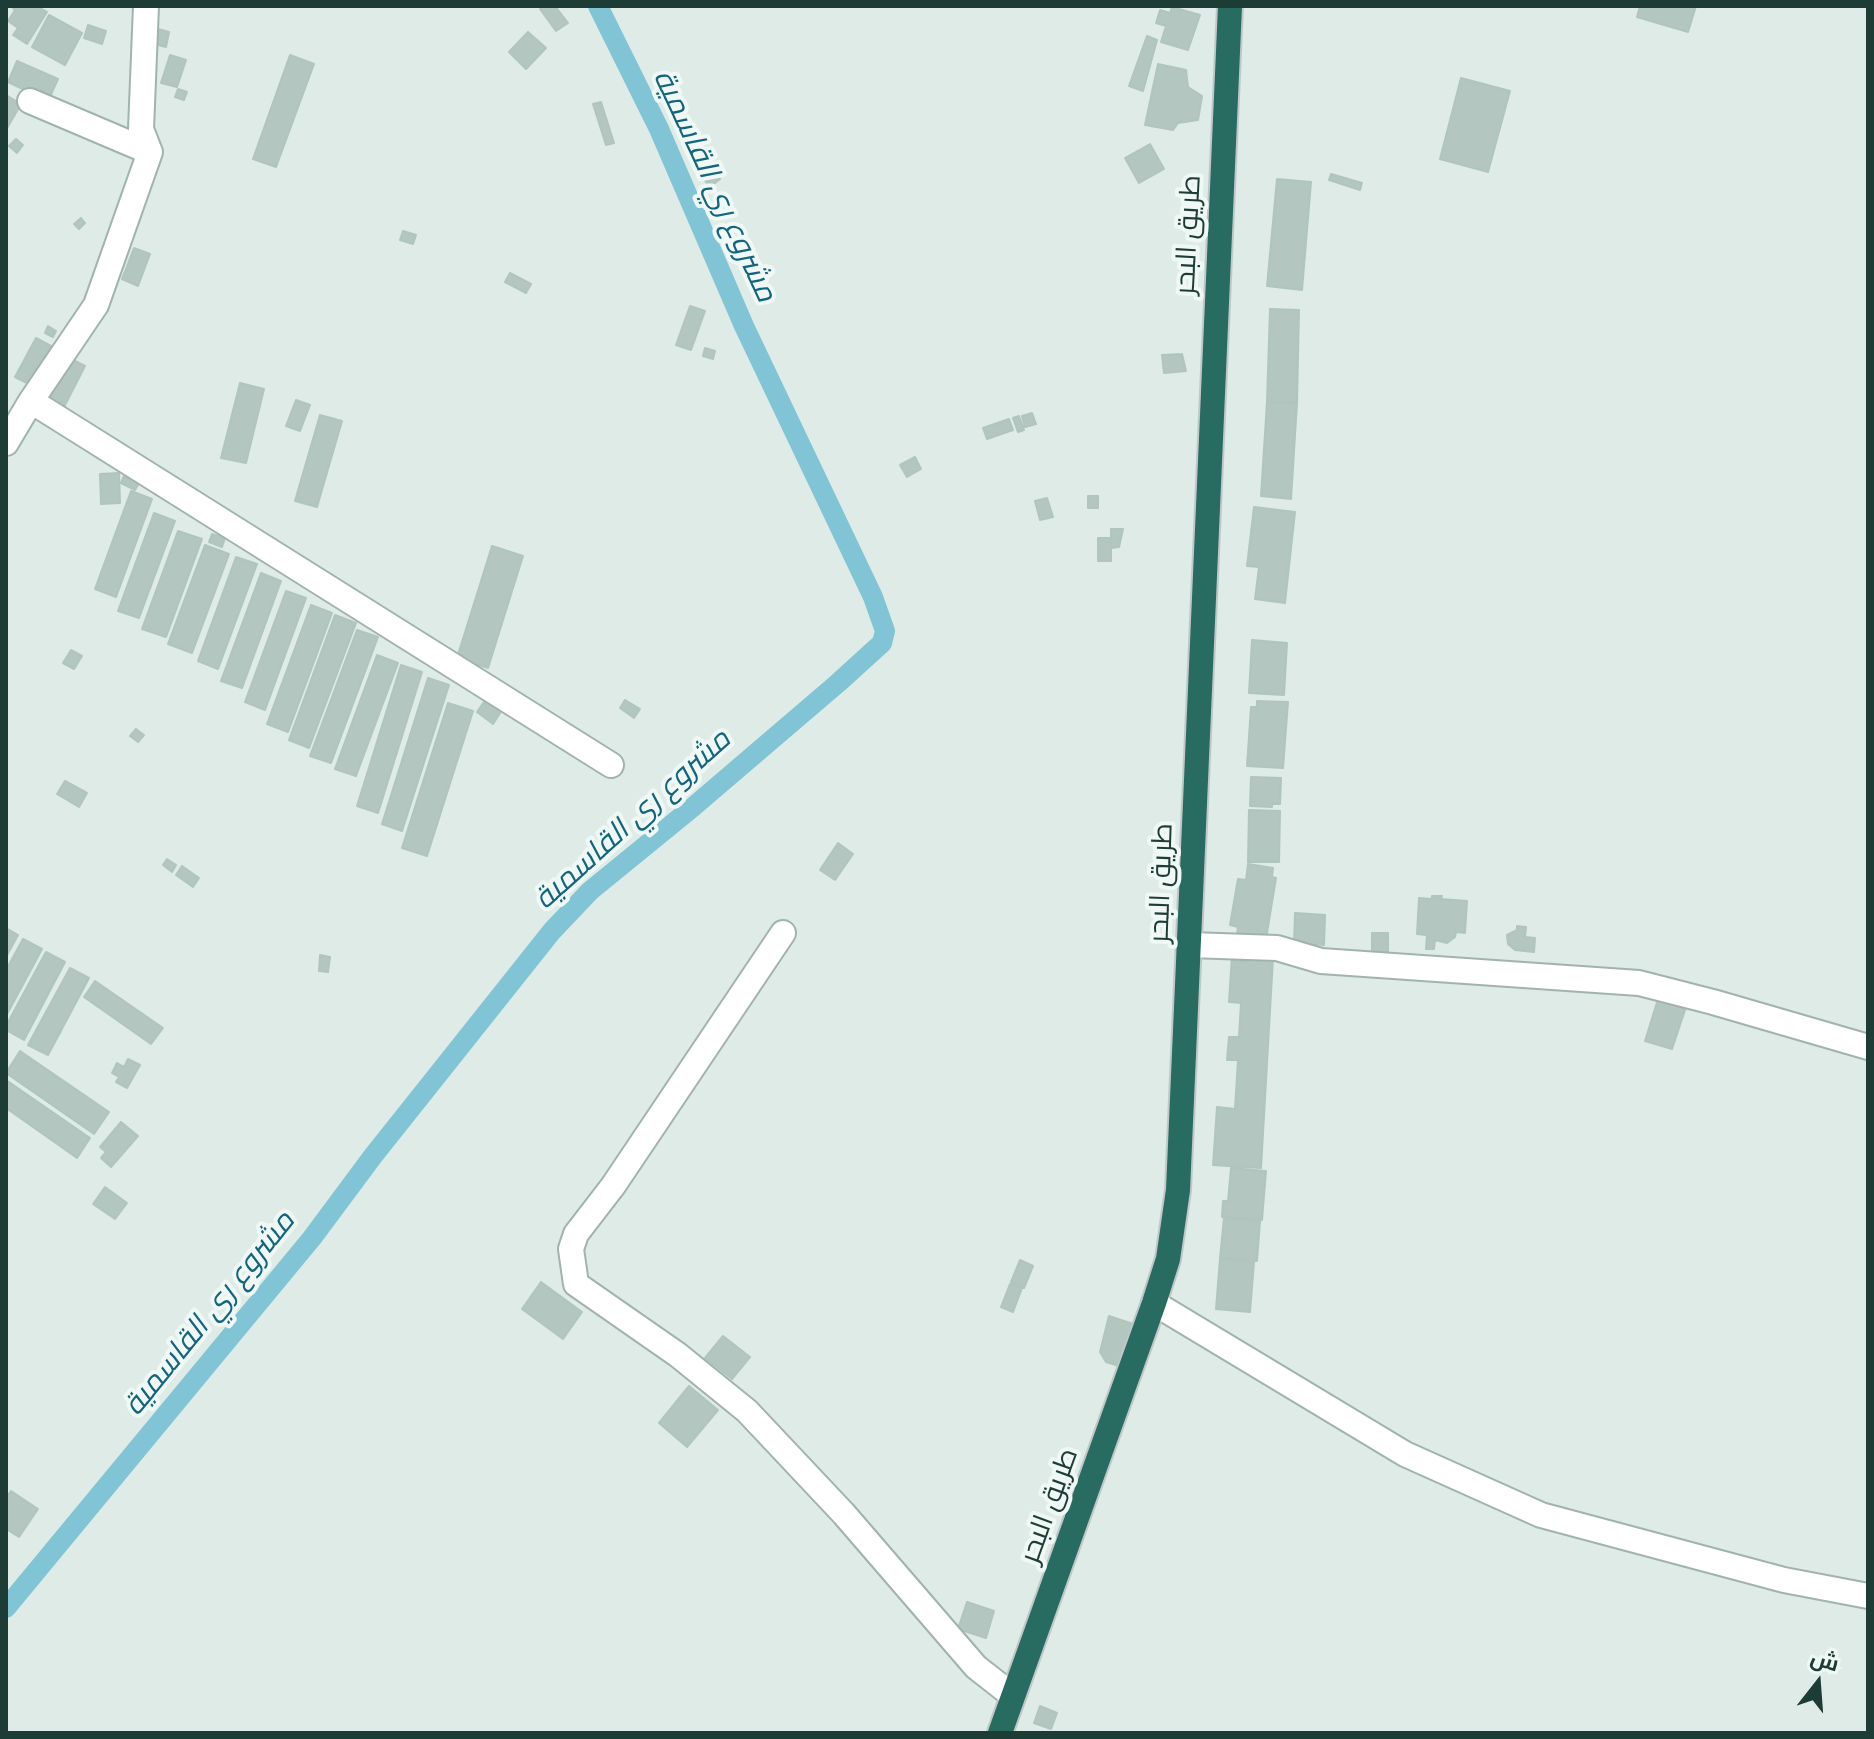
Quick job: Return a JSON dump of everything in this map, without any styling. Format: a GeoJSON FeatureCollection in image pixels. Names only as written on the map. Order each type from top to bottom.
{"type":"FeatureCollection","features":[{"type":"Feature","properties":{"kind":"highway","name":"طريق البحر"},"geometry":{"type":"LineString","coordinates":[[1000,1733],[1154,1303],[1168,1259],[1178,1190],[1230,6]]}},
{"type":"Feature","properties":{"kind":"street"},"geometry":{"type":"LineString","coordinates":[[6,443],[96,305],[150,152],[141,129],[146,6]]}},
{"type":"Feature","properties":{"kind":"street"},"geometry":{"type":"LineString","coordinates":[[30,101],[150,152]]}},
{"type":"Feature","properties":{"kind":"street"},"geometry":{"type":"LineString","coordinates":[[31,401],[611,765]]}},
{"type":"Feature","properties":{"kind":"street"},"geometry":{"type":"LineString","coordinates":[[783,933],[613,1186],[576,1234],[571,1249],[576,1284],[678,1355],[747,1411],[844,1514],[976,1667],[1013,1696]]}},
{"type":"Feature","properties":{"kind":"street"},"geometry":{"type":"LineString","coordinates":[[1190,945],[1277,948],[1321,961],[1639,983],[1868,1047]]}},
{"type":"Feature","properties":{"kind":"street"},"geometry":{"type":"LineString","coordinates":[[1154,1303],[1405,1454],[1541,1515],[1784,1580],[1868,1596]]}},
{"type":"Feature","properties":{"kind":"building"},"geometry":{"type":"Polygon","coordinates":[[[11,6],[37,6],[47,12],[27,44],[13,35],[18,28],[8,21],[15,10],[11,6]]]}},
{"type":"Feature","properties":{"kind":"building"},"geometry":{"type":"Polygon","coordinates":[[[555,6],[568,23],[556,31],[540,9],[555,6]]]}},
{"type":"Feature","properties":{"kind":"building"},"geometry":{"type":"Polygon","coordinates":[[[1640,6],[1696,6],[1688,32],[1637,17],[1640,6]]]}},
{"type":"Feature","properties":{"kind":"building"},"geometry":{"type":"Polygon","coordinates":[[[1172,7],[1200,15],[1188,50],[1161,42],[1166,26],[1156,23],[1160,10],[1170,13],[1172,7]]]}},
{"type":"Feature","properties":{"kind":"building"},"geometry":{"type":"Polygon","coordinates":[[[49,15],[82,33],[65,65],[32,47],[49,15]]]}},
{"type":"Feature","properties":{"kind":"building"},"geometry":{"type":"Polygon","coordinates":[[[88,25],[106,31],[102,44],[84,38],[88,25]]]}},
{"type":"Feature","properties":{"kind":"building"},"geometry":{"type":"Polygon","coordinates":[[[158,29],[169,32],[166,47],[154,44],[158,29]]]}},
{"type":"Feature","properties":{"kind":"building"},"geometry":{"type":"Polygon","coordinates":[[[528,32],[546,48],[526,69],[509,52],[528,32]]]}},
{"type":"Feature","properties":{"kind":"building"},"geometry":{"type":"Polygon","coordinates":[[[1147,36],[1157,40],[1143,91],[1129,86],[1147,36]]]}},
{"type":"Feature","properties":{"kind":"building"},"geometry":{"type":"Polygon","coordinates":[[[170,55],[186,60],[177,87],[161,83],[170,55]]]}},
{"type":"Feature","properties":{"kind":"building"},"geometry":{"type":"Polygon","coordinates":[[[290,55],[314,64],[276,167],[253,159],[290,55]]]}},
{"type":"Feature","properties":{"kind":"building"},"geometry":{"type":"Polygon","coordinates":[[[17,61],[58,79],[48,101],[8,82],[17,61]]]}},
{"type":"Feature","properties":{"kind":"building"},"geometry":{"type":"Polygon","coordinates":[[[1158,64],[1186,70],[1188,87],[1202,96],[1198,120],[1178,123],[1173,130],[1145,125],[1158,64]]]}},
{"type":"Feature","properties":{"kind":"building"},"geometry":{"type":"Polygon","coordinates":[[[1461,78],[1510,91],[1488,172],[1440,159],[1461,78]]]}},
{"type":"Feature","properties":{"kind":"building"},"geometry":{"type":"Polygon","coordinates":[[[178,89],[187,92],[184,100],[175,97],[178,89]]]}},
{"type":"Feature","properties":{"kind":"building"},"geometry":{"type":"Polygon","coordinates":[[[6,95],[21,104],[6,130],[6,95]]]}},
{"type":"Feature","properties":{"kind":"building"},"geometry":{"type":"Polygon","coordinates":[[[601,102],[614,143],[606,145],[593,104],[601,102]]]}},
{"type":"Feature","properties":{"kind":"building"},"geometry":{"type":"Polygon","coordinates":[[[16,139],[23,145],[17,153],[9,146],[16,139]]]}},
{"type":"Feature","properties":{"kind":"building"},"geometry":{"type":"Polygon","coordinates":[[[1150,144],[1164,169],[1139,183],[1125,158],[1150,144]]]}},
{"type":"Feature","properties":{"kind":"building"},"geometry":{"type":"Polygon","coordinates":[[[713,171],[720,179],[710,187],[703,178],[713,171]]]}},
{"type":"Feature","properties":{"kind":"building"},"geometry":{"type":"Polygon","coordinates":[[[1331,174],[1362,183],[1360,190],[1329,180],[1331,174]]]}},
{"type":"Feature","properties":{"kind":"building"},"geometry":{"type":"Polygon","coordinates":[[[1277,179],[1311,182],[1302,290],[1267,286],[1277,179]]]}},
{"type":"Feature","properties":{"kind":"building"},"geometry":{"type":"Polygon","coordinates":[[[81,218],[85,223],[79,229],[74,224],[81,218]]]}},
{"type":"Feature","properties":{"kind":"building"},"geometry":{"type":"Polygon","coordinates":[[[403,231],[416,235],[413,244],[400,240],[403,231]]]}},
{"type":"Feature","properties":{"kind":"building"},"geometry":{"type":"Polygon","coordinates":[[[134,248],[150,254],[138,286],[122,279],[134,248]]]}},
{"type":"Feature","properties":{"kind":"building"},"geometry":{"type":"Polygon","coordinates":[[[510,273],[531,284],[526,293],[505,282],[510,273]]]}},
{"type":"Feature","properties":{"kind":"building"},"geometry":{"type":"Polygon","coordinates":[[[690,306],[705,311],[691,350],[676,345],[690,306]]]}},
{"type":"Feature","properties":{"kind":"building"},"geometry":{"type":"Polygon","coordinates":[[[1270,309],[1299,310],[1297,403],[1267,402],[1270,309]]]}},
{"type":"Feature","properties":{"kind":"building"},"geometry":{"type":"Polygon","coordinates":[[[48,326],[56,331],[53,337],[45,333],[48,326]]]}},
{"type":"Feature","properties":{"kind":"building"},"geometry":{"type":"Polygon","coordinates":[[[36,338],[51,346],[31,385],[15,377],[36,338]]]}},
{"type":"Feature","properties":{"kind":"building"},"geometry":{"type":"Polygon","coordinates":[[[705,348],[715,351],[713,359],[703,356],[705,348]]]}},
{"type":"Feature","properties":{"kind":"building"},"geometry":{"type":"Polygon","coordinates":[[[1182,354],[1186,371],[1164,373],[1162,355],[1182,354]]]}},
{"type":"Feature","properties":{"kind":"building"},"geometry":{"type":"Polygon","coordinates":[[[69,358],[85,366],[63,409],[47,402],[69,358]]]}},
{"type":"Feature","properties":{"kind":"building"},"geometry":{"type":"Polygon","coordinates":[[[240,383],[264,389],[246,463],[221,458],[240,383]]]}},
{"type":"Feature","properties":{"kind":"building"},"geometry":{"type":"Polygon","coordinates":[[[296,400],[310,405],[300,431],[286,426],[296,400]]]}},
{"type":"Feature","properties":{"kind":"building"},"geometry":{"type":"Polygon","coordinates":[[[1267,402],[1297,403],[1291,499],[1261,496],[1267,402]]]}},
{"type":"Feature","properties":{"kind":"building"},"geometry":{"type":"Polygon","coordinates":[[[1032,413],[1036,424],[1025,427],[1022,416],[1032,413]]]}},
{"type":"Feature","properties":{"kind":"building"},"geometry":{"type":"Polygon","coordinates":[[[320,415],[342,421],[317,507],[295,501],[320,415]]]}},
{"type":"Feature","properties":{"kind":"building"},"geometry":{"type":"Polygon","coordinates":[[[1019,416],[1024,430],[1018,432],[1013,418],[1019,416]]]}},
{"type":"Feature","properties":{"kind":"building"},"geometry":{"type":"Polygon","coordinates":[[[1009,419],[1013,430],[987,439],[983,428],[1009,419]]]}},
{"type":"Feature","properties":{"kind":"building"},"geometry":{"type":"Polygon","coordinates":[[[915,457],[921,469],[907,477],[900,465],[915,457]]]}},
{"type":"Feature","properties":{"kind":"building"},"geometry":{"type":"Polygon","coordinates":[[[119,473],[120,503],[101,504],[100,474],[119,473]]]}},
{"type":"Feature","properties":{"kind":"building"},"geometry":{"type":"Polygon","coordinates":[[[124,476],[139,483],[135,490],[121,483],[124,476]]]}},
{"type":"Feature","properties":{"kind":"building"},"geometry":{"type":"Polygon","coordinates":[[[131,491],[152,499],[116,597],[95,589],[131,491]]]}},
{"type":"Feature","properties":{"kind":"building"},"geometry":{"type":"Polygon","coordinates":[[[1088,496],[1098,496],[1098,508],[1088,508],[1088,496]]]}},
{"type":"Feature","properties":{"kind":"building"},"geometry":{"type":"Polygon","coordinates":[[[1047,498],[1053,517],[1040,520],[1035,501],[1047,498]]]}},
{"type":"Feature","properties":{"kind":"building"},"geometry":{"type":"Polygon","coordinates":[[[1254,507],[1295,512],[1285,603],[1255,599],[1259,567],[1247,566],[1254,507]]]}},
{"type":"Feature","properties":{"kind":"building"},"geometry":{"type":"Polygon","coordinates":[[[154,513],[175,521],[139,618],[118,611],[154,513]]]}},
{"type":"Feature","properties":{"kind":"building"},"geometry":{"type":"Polygon","coordinates":[[[1111,529],[1123,529],[1119,547],[1111,548],[1111,529]]]}},
{"type":"Feature","properties":{"kind":"building"},"geometry":{"type":"Polygon","coordinates":[[[178,531],[202,539],[166,637],[142,629],[178,531]]]}},
{"type":"Feature","properties":{"kind":"building"},"geometry":{"type":"Polygon","coordinates":[[[212,534],[225,538],[222,547],[209,542],[212,534]]]}},
{"type":"Feature","properties":{"kind":"building"},"geometry":{"type":"Polygon","coordinates":[[[1098,538],[1111,538],[1111,561],[1098,561],[1098,538]]]}},
{"type":"Feature","properties":{"kind":"building"},"geometry":{"type":"Polygon","coordinates":[[[205,545],[229,554],[192,653],[168,644],[205,545]]]}},
{"type":"Feature","properties":{"kind":"building"},"geometry":{"type":"Polygon","coordinates":[[[492,546],[523,556],[488,668],[457,658],[492,546]]]}},
{"type":"Feature","properties":{"kind":"building"},"geometry":{"type":"Polygon","coordinates":[[[236,557],[257,564],[218,669],[198,661],[236,557]]]}},
{"type":"Feature","properties":{"kind":"building"},"geometry":{"type":"Polygon","coordinates":[[[261,573],[281,581],[242,688],[221,681],[261,573]]]}},
{"type":"Feature","properties":{"kind":"building"},"geometry":{"type":"Polygon","coordinates":[[[286,591],[306,598],[265,710],[245,702],[286,591]]]}},
{"type":"Feature","properties":{"kind":"building"},"geometry":{"type":"Polygon","coordinates":[[[311,605],[332,613],[288,732],[267,724],[311,605]]]}},
{"type":"Feature","properties":{"kind":"building"},"geometry":{"type":"Polygon","coordinates":[[[335,615],[356,623],[309,748],[289,740],[335,615]]]}},
{"type":"Feature","properties":{"kind":"building"},"geometry":{"type":"Polygon","coordinates":[[[357,630],[378,637],[331,763],[310,756],[357,630]]]}},
{"type":"Feature","properties":{"kind":"building"},"geometry":{"type":"Polygon","coordinates":[[[1252,640],[1287,643],[1284,695],[1249,693],[1252,640]]]}},
{"type":"Feature","properties":{"kind":"building"},"geometry":{"type":"Polygon","coordinates":[[[71,650],[82,656],[74,669],[63,663],[71,650]]]}},
{"type":"Feature","properties":{"kind":"building"},"geometry":{"type":"Polygon","coordinates":[[[377,655],[398,663],[356,776],[335,769],[377,655]]]}},
{"type":"Feature","properties":{"kind":"building"},"geometry":{"type":"Polygon","coordinates":[[[401,665],[422,672],[378,813],[357,806],[401,665]]]}},
{"type":"Feature","properties":{"kind":"building"},"geometry":{"type":"Polygon","coordinates":[[[428,678],[449,685],[402,831],[382,824],[428,678]]]}},
{"type":"Feature","properties":{"kind":"building"},"geometry":{"type":"Polygon","coordinates":[[[486,699],[502,710],[493,724],[477,712],[486,699]]]}},
{"type":"Feature","properties":{"kind":"building"},"geometry":{"type":"Polygon","coordinates":[[[625,700],[640,709],[634,718],[620,708],[625,700]]]}},
{"type":"Feature","properties":{"kind":"building"},"geometry":{"type":"Polygon","coordinates":[[[1257,701],[1288,702],[1283,768],[1247,766],[1251,707],[1257,707],[1257,701]]]}},
{"type":"Feature","properties":{"kind":"building"},"geometry":{"type":"Polygon","coordinates":[[[448,703],[473,711],[427,856],[402,848],[448,703]]]}},
{"type":"Feature","properties":{"kind":"building"},"geometry":{"type":"Polygon","coordinates":[[[136,729],[144,735],[138,742],[130,736],[136,729]]]}},
{"type":"Feature","properties":{"kind":"building"},"geometry":{"type":"Polygon","coordinates":[[[1251,777],[1281,778],[1280,804],[1272,804],[1272,807],[1250,806],[1251,777]]]}},
{"type":"Feature","properties":{"kind":"building"},"geometry":{"type":"Polygon","coordinates":[[[65,781],[87,793],[79,807],[57,794],[65,781]]]}},
{"type":"Feature","properties":{"kind":"building"},"geometry":{"type":"Polygon","coordinates":[[[1249,810],[1280,811],[1279,862],[1248,862],[1249,810]]]}},
{"type":"Feature","properties":{"kind":"building"},"geometry":{"type":"Polygon","coordinates":[[[838,843],[853,854],[835,880],[820,870],[838,843]]]}},
{"type":"Feature","properties":{"kind":"building"},"geometry":{"type":"Polygon","coordinates":[[[167,859],[176,865],[172,872],[163,865],[167,859]]]}},
{"type":"Feature","properties":{"kind":"building"},"geometry":{"type":"Polygon","coordinates":[[[1248,864],[1273,868],[1272,877],[1276,878],[1266,939],[1237,934],[1238,927],[1230,925],[1238,879],[1246,880],[1248,864]]]}},
{"type":"Feature","properties":{"kind":"building"},"geometry":{"type":"Polygon","coordinates":[[[182,866],[199,878],[193,887],[176,875],[182,866]]]}},
{"type":"Feature","properties":{"kind":"building"},"geometry":{"type":"Polygon","coordinates":[[[1432,896],[1467,901],[1465,933],[1456,932],[1447,943],[1435,940],[1434,949],[1426,949],[1427,935],[1417,934],[1419,898],[1432,899],[1432,896]]]}},
{"type":"Feature","properties":{"kind":"building"},"geometry":{"type":"Polygon","coordinates":[[[1295,913],[1325,915],[1324,945],[1294,943],[1295,913]]]}},
{"type":"Feature","properties":{"kind":"building"},"geometry":{"type":"Polygon","coordinates":[[[1517,926],[1526,927],[1525,937],[1535,938],[1534,952],[1515,950],[1508,944],[1507,935],[1517,930],[1517,926]]]}},
{"type":"Feature","properties":{"kind":"building"},"geometry":{"type":"Polygon","coordinates":[[[6,928],[18,935],[6,957],[6,928]]]}},
{"type":"Feature","properties":{"kind":"building"},"geometry":{"type":"Polygon","coordinates":[[[1372,933],[1388,933],[1388,954],[1372,954],[1372,933]]]}},
{"type":"Feature","properties":{"kind":"building"},"geometry":{"type":"Polygon","coordinates":[[[23,939],[42,949],[6,1016],[6,970],[23,939]]]}},
{"type":"Feature","properties":{"kind":"building"},"geometry":{"type":"Polygon","coordinates":[[[46,952],[65,962],[24,1040],[6,1030],[6,1026],[46,952]]]}},
{"type":"Feature","properties":{"kind":"building"},"geometry":{"type":"Polygon","coordinates":[[[320,955],[330,957],[328,972],[319,971],[320,955]]]}},
{"type":"Feature","properties":{"kind":"building"},"geometry":{"type":"Polygon","coordinates":[[[1232,955],[1273,958],[1261,1168],[1213,1165],[1217,1107],[1235,1109],[1238,1060],[1227,1060],[1229,1037],[1239,1037],[1241,1003],[1229,1002],[1232,955]]]}},
{"type":"Feature","properties":{"kind":"building"},"geometry":{"type":"Polygon","coordinates":[[[70,968],[89,978],[48,1055],[28,1045],[70,968]]]}},
{"type":"Feature","properties":{"kind":"building"},"geometry":{"type":"Polygon","coordinates":[[[95,981],[163,1028],[151,1044],[84,997],[95,981]]]}},
{"type":"Feature","properties":{"kind":"building"},"geometry":{"type":"Polygon","coordinates":[[[1658,999],[1686,1007],[1672,1049],[1645,1041],[1658,999]]]}},
{"type":"Feature","properties":{"kind":"building"},"geometry":{"type":"Polygon","coordinates":[[[20,1051],[109,1112],[94,1134],[6,1073],[20,1051]]]}},
{"type":"Feature","properties":{"kind":"building"},"geometry":{"type":"Polygon","coordinates":[[[128,1059],[140,1065],[127,1088],[116,1082],[119,1077],[112,1073],[117,1063],[124,1067],[128,1059]]]}},
{"type":"Feature","properties":{"kind":"building"},"geometry":{"type":"Polygon","coordinates":[[[6,1080],[90,1138],[77,1158],[6,1108],[6,1080]]]}},
{"type":"Feature","properties":{"kind":"building"},"geometry":{"type":"Polygon","coordinates":[[[121,1122],[138,1136],[111,1167],[101,1158],[106,1152],[100,1147],[121,1122]]]}},
{"type":"Feature","properties":{"kind":"building"},"geometry":{"type":"Polygon","coordinates":[[[1231,1168],[1266,1171],[1262,1220],[1222,1217],[1223,1201],[1228,1201],[1231,1168]]]}},
{"type":"Feature","properties":{"kind":"building"},"geometry":{"type":"Polygon","coordinates":[[[105,1187],[127,1203],[115,1219],[93,1204],[105,1187]]]}},
{"type":"Feature","properties":{"kind":"building"},"geometry":{"type":"Polygon","coordinates":[[[1224,1218],[1260,1221],[1257,1261],[1220,1258],[1224,1218]]]}},
{"type":"Feature","properties":{"kind":"building"},"geometry":{"type":"Polygon","coordinates":[[[1220,1259],[1254,1262],[1250,1312],[1216,1309],[1220,1259]]]}},
{"type":"Feature","properties":{"kind":"building"},"geometry":{"type":"Polygon","coordinates":[[[1020,1260],[1033,1266],[1024,1288],[1011,1282],[1020,1260]]]}},
{"type":"Feature","properties":{"kind":"building"},"geometry":{"type":"Polygon","coordinates":[[[541,1282],[582,1312],[563,1339],[522,1309],[541,1282]]]}},
{"type":"Feature","properties":{"kind":"building"},"geometry":{"type":"Polygon","coordinates":[[[1010,1284],[1022,1288],[1013,1312],[1001,1307],[1010,1284]]]}},
{"type":"Feature","properties":{"kind":"building"},"geometry":{"type":"Polygon","coordinates":[[[1109,1316],[1133,1324],[1119,1366],[1106,1362],[1100,1352],[1109,1316]]]}},
{"type":"Feature","properties":{"kind":"building"},"geometry":{"type":"Polygon","coordinates":[[[723,1336],[750,1357],[732,1379],[705,1358],[723,1336]]]}},
{"type":"Feature","properties":{"kind":"building"},"geometry":{"type":"Polygon","coordinates":[[[689,1386],[718,1410],[687,1447],[659,1423],[689,1386]]]}},
{"type":"Feature","properties":{"kind":"building"},"geometry":{"type":"Polygon","coordinates":[[[11,1491],[38,1509],[19,1537],[6,1529],[6,1498],[11,1491]]]}},
{"type":"Feature","properties":{"kind":"building"},"geometry":{"type":"Polygon","coordinates":[[[967,1602],[994,1611],[986,1638],[958,1629],[967,1602]]]}},
{"type":"Feature","properties":{"kind":"building"},"geometry":{"type":"Polygon","coordinates":[[[1040,1706],[1057,1713],[1051,1729],[1034,1723],[1040,1706]]]}},
{"type":"Feature","properties":{"kind":"waterway","name":"مشروع ري القاسمية"},"geometry":{"type":"LineString","coordinates":[[6,1608],[312,1238],[373,1156],[552,931],[590,891],[693,807],[882,643],[885,631],[873,597],[744,326],[659,129],[598,6]]}}]}
